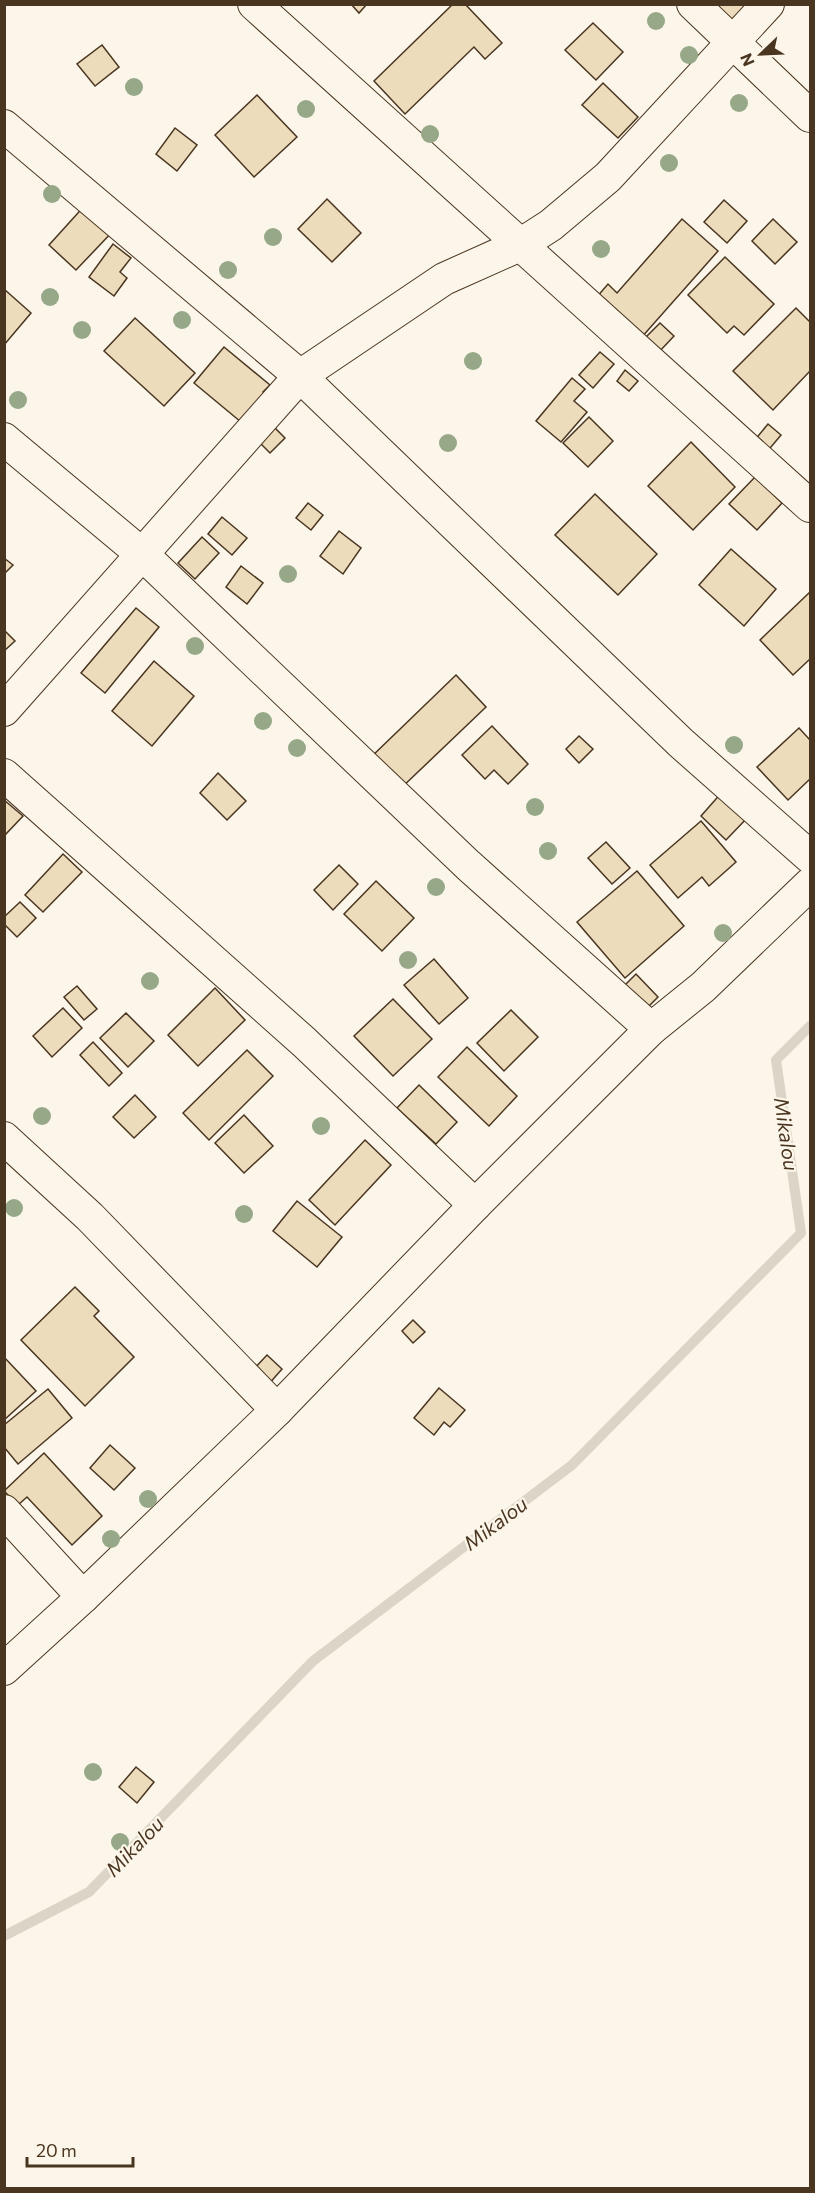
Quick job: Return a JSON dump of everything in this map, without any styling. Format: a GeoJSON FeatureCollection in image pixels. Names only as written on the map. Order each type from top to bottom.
{"type":"FeatureCollection","features":[{"type":"Feature","properties":{"kind":"street"},"geometry":{"type":"LineString","coordinates":[[254,4],[810,506]]}},
{"type":"Feature","properties":{"kind":"street"},"geometry":{"type":"LineString","coordinates":[[693,4],[810,116]]}},
{"type":"Feature","properties":{"kind":"street"},"geometry":{"type":"LineString","coordinates":[[4,710],[300,376],[444,279],[520,245],[551,225],[609,177],[768,4]]}},
{"type":"Feature","properties":{"kind":"street"},"geometry":{"type":"LineString","coordinates":[[4,126],[300,376],[681,742],[810,857]]}},
{"type":"Feature","properties":{"kind":"street"},"geometry":{"type":"LineString","coordinates":[[4,439],[143,555],[468,865],[651,1029]]}},
{"type":"Feature","properties":{"kind":"street"},"geometry":{"type":"LineString","coordinates":[[4,775],[295,1034],[475,1205]]}},
{"type":"Feature","properties":{"kind":"street"},"geometry":{"type":"LineString","coordinates":[[4,1668],[83,1597],[277,1410],[475,1205],[651,1029],[703,987],[810,884]]}},
{"type":"Feature","properties":{"kind":"street"},"geometry":{"type":"LineString","coordinates":[[4,1138],[90,1216],[277,1410]]}},
{"type":"Feature","properties":{"kind":"street"},"geometry":{"type":"LineString","coordinates":[[4,1511],[83,1597]]}},
{"type":"Feature","properties":{"kind":"building"},"geometry":{"type":"Polygon","coordinates":[[[351,4],[367,4],[359,13],[351,4]]]}},
{"type":"Feature","properties":{"kind":"building"},"geometry":{"type":"Polygon","coordinates":[[[453,4],[465,4],[502,43],[485,59],[474,47],[405,114],[374,81],[453,4]]]}},
{"type":"Feature","properties":{"kind":"building"},"geometry":{"type":"Polygon","coordinates":[[[716,4],[755,4],[734,29],[716,4]]]}},
{"type":"Feature","properties":{"kind":"building"},"geometry":{"type":"Polygon","coordinates":[[[593,23],[623,52],[596,80],[565,50],[593,23]]]}},
{"type":"Feature","properties":{"kind":"building"},"geometry":{"type":"Polygon","coordinates":[[[102,45],[119,67],[95,86],[77,64],[102,45]]]}},
{"type":"Feature","properties":{"kind":"building"},"geometry":{"type":"Polygon","coordinates":[[[603,83],[638,117],[618,138],[582,105],[603,83]]]}},
{"type":"Feature","properties":{"kind":"building"},"geometry":{"type":"Polygon","coordinates":[[[257,95],[297,137],[254,177],[215,135],[257,95]]]}},
{"type":"Feature","properties":{"kind":"building"},"geometry":{"type":"Polygon","coordinates":[[[175,128],[197,145],[177,171],[156,154],[175,128]]]}},
{"type":"Feature","properties":{"kind":"building"},"geometry":{"type":"Polygon","coordinates":[[[327,199],[361,233],[332,262],[298,229],[327,199]]]}},
{"type":"Feature","properties":{"kind":"building"},"geometry":{"type":"Polygon","coordinates":[[[724,200],[747,221],[727,243],[704,222],[724,200]]]}},
{"type":"Feature","properties":{"kind":"building"},"geometry":{"type":"Polygon","coordinates":[[[87,203],[115,229],[76,270],[49,245],[87,203]]]}},
{"type":"Feature","properties":{"kind":"building"},"geometry":{"type":"Polygon","coordinates":[[[682,219],[718,251],[641,338],[596,298],[608,284],[617,293],[682,219]]]}},
{"type":"Feature","properties":{"kind":"building"},"geometry":{"type":"Polygon","coordinates":[[[773,219],[797,242],[775,264],[752,241],[773,219]]]}},
{"type":"Feature","properties":{"kind":"building"},"geometry":{"type":"Polygon","coordinates":[[[113,244],[131,258],[120,272],[127,278],[114,296],[89,277],[113,244]]]}},
{"type":"Feature","properties":{"kind":"building"},"geometry":{"type":"Polygon","coordinates":[[[725,257],[774,304],[744,335],[734,326],[727,333],[688,295],[725,257]]]}},
{"type":"Feature","properties":{"kind":"building"},"geometry":{"type":"Polygon","coordinates":[[[4,289],[31,313],[4,345],[4,289]]]}},
{"type":"Feature","properties":{"kind":"building"},"geometry":{"type":"Polygon","coordinates":[[[796,308],[810,322],[810,371],[773,410],[733,371],[796,308]]]}},
{"type":"Feature","properties":{"kind":"building"},"geometry":{"type":"Polygon","coordinates":[[[135,318],[195,373],[164,406],[104,351],[135,318]]]}},
{"type":"Feature","properties":{"kind":"building"},"geometry":{"type":"Polygon","coordinates":[[[660,323],[674,336],[658,353],[644,339],[660,323]]]}},
{"type":"Feature","properties":{"kind":"building"},"geometry":{"type":"Polygon","coordinates":[[[224,347],[270,385],[263,392],[270,399],[247,427],[194,383],[224,347]]]}},
{"type":"Feature","properties":{"kind":"building"},"geometry":{"type":"Polygon","coordinates":[[[600,352],[614,364],[593,388],[579,375],[600,352]]]}},
{"type":"Feature","properties":{"kind":"building"},"geometry":{"type":"Polygon","coordinates":[[[625,370],[638,381],[629,391],[617,381],[625,370]]]}},
{"type":"Feature","properties":{"kind":"building"},"geometry":{"type":"Polygon","coordinates":[[[572,378],[585,389],[574,401],[587,412],[561,442],[536,421],[572,378]]]}},
{"type":"Feature","properties":{"kind":"building"},"geometry":{"type":"Polygon","coordinates":[[[589,417],[613,441],[588,467],[563,443],[589,417]]]}},
{"type":"Feature","properties":{"kind":"building"},"geometry":{"type":"Polygon","coordinates":[[[270,423],[285,438],[270,453],[255,438],[270,423]]]}},
{"type":"Feature","properties":{"kind":"building"},"geometry":{"type":"Polygon","coordinates":[[[768,424],[781,435],[766,453],[754,441],[768,424]]]}},
{"type":"Feature","properties":{"kind":"building"},"geometry":{"type":"Polygon","coordinates":[[[691,442],[735,487],[693,530],[648,486],[691,442]]]}},
{"type":"Feature","properties":{"kind":"building"},"geometry":{"type":"Polygon","coordinates":[[[755,477],[782,503],[757,530],[729,504],[755,477]]]}},
{"type":"Feature","properties":{"kind":"building"},"geometry":{"type":"Polygon","coordinates":[[[595,494],[657,554],[618,595],[555,535],[595,494]]]}},
{"type":"Feature","properties":{"kind":"building"},"geometry":{"type":"Polygon","coordinates":[[[308,503],[323,515],[311,530],[296,518],[308,503]]]}},
{"type":"Feature","properties":{"kind":"building"},"geometry":{"type":"Polygon","coordinates":[[[222,517],[247,538],[232,555],[208,534],[222,517]]]}},
{"type":"Feature","properties":{"kind":"building"},"geometry":{"type":"Polygon","coordinates":[[[339,531],[361,548],[343,574],[320,556],[339,531]]]}},
{"type":"Feature","properties":{"kind":"building"},"geometry":{"type":"Polygon","coordinates":[[[202,537],[219,553],[195,579],[178,563],[202,537]]]}},
{"type":"Feature","properties":{"kind":"building"},"geometry":{"type":"Polygon","coordinates":[[[731,549],[776,589],[744,626],[699,585],[731,549]]]}},
{"type":"Feature","properties":{"kind":"building"},"geometry":{"type":"Polygon","coordinates":[[[4,558],[13,565],[4,574],[4,558]]]}},
{"type":"Feature","properties":{"kind":"building"},"geometry":{"type":"Polygon","coordinates":[[[241,566],[263,583],[247,604],[226,587],[241,566]]]}},
{"type":"Feature","properties":{"kind":"building"},"geometry":{"type":"Polygon","coordinates":[[[810,592],[810,659],[793,675],[760,640],[810,592]]]}},
{"type":"Feature","properties":{"kind":"building"},"geometry":{"type":"Polygon","coordinates":[[[136,608],[159,627],[105,693],[81,673],[136,608]]]}},
{"type":"Feature","properties":{"kind":"building"},"geometry":{"type":"Polygon","coordinates":[[[4,630],[15,641],[4,651],[4,630]]]}},
{"type":"Feature","properties":{"kind":"building"},"geometry":{"type":"Polygon","coordinates":[[[154,661],[194,696],[152,746],[112,711],[154,661]]]}},
{"type":"Feature","properties":{"kind":"building"},"geometry":{"type":"Polygon","coordinates":[[[456,675],[486,707],[398,791],[368,760],[456,675]]]}},
{"type":"Feature","properties":{"kind":"building"},"geometry":{"type":"Polygon","coordinates":[[[492,726],[528,764],[508,784],[494,770],[485,779],[462,755],[492,726]]]}},
{"type":"Feature","properties":{"kind":"building"},"geometry":{"type":"Polygon","coordinates":[[[799,728],[810,740],[810,779],[788,800],[757,767],[799,728]]]}},
{"type":"Feature","properties":{"kind":"building"},"geometry":{"type":"Polygon","coordinates":[[[579,736],[593,749],[579,763],[566,749],[579,736]]]}},
{"type":"Feature","properties":{"kind":"building"},"geometry":{"type":"Polygon","coordinates":[[[218,773],[246,801],[227,820],[200,793],[218,773]]]}},
{"type":"Feature","properties":{"kind":"building"},"geometry":{"type":"Polygon","coordinates":[[[723,791],[749,816],[726,840],[701,816],[723,791]]]}},
{"type":"Feature","properties":{"kind":"building"},"geometry":{"type":"Polygon","coordinates":[[[4,800],[23,816],[4,836],[4,800]]]}},
{"type":"Feature","properties":{"kind":"building"},"geometry":{"type":"Polygon","coordinates":[[[701,821],[736,862],[709,886],[702,877],[678,898],[650,865],[701,821]]]}},
{"type":"Feature","properties":{"kind":"building"},"geometry":{"type":"Polygon","coordinates":[[[606,842],[630,868],[612,884],[588,858],[606,842]]]}},
{"type":"Feature","properties":{"kind":"building"},"geometry":{"type":"Polygon","coordinates":[[[63,854],[82,872],[43,912],[25,895],[63,854]]]}},
{"type":"Feature","properties":{"kind":"building"},"geometry":{"type":"Polygon","coordinates":[[[339,865],[358,884],[333,910],[314,890],[339,865]]]}},
{"type":"Feature","properties":{"kind":"building"},"geometry":{"type":"Polygon","coordinates":[[[637,871],[684,926],[625,978],[577,922],[637,871]]]}},
{"type":"Feature","properties":{"kind":"building"},"geometry":{"type":"Polygon","coordinates":[[[376,881],[414,918],[382,951],[344,914],[376,881]]]}},
{"type":"Feature","properties":{"kind":"building"},"geometry":{"type":"Polygon","coordinates":[[[20,902],[36,918],[17,937],[4,924],[4,917],[20,902]]]}},
{"type":"Feature","properties":{"kind":"building"},"geometry":{"type":"Polygon","coordinates":[[[434,959],[468,998],[439,1024],[404,985],[434,959]]]}},
{"type":"Feature","properties":{"kind":"building"},"geometry":{"type":"Polygon","coordinates":[[[636,974],[658,997],[640,1015],[618,992],[636,974]]]}},
{"type":"Feature","properties":{"kind":"building"},"geometry":{"type":"Polygon","coordinates":[[[77,986],[97,1009],[84,1020],[64,997],[77,986]]]}},
{"type":"Feature","properties":{"kind":"building"},"geometry":{"type":"Polygon","coordinates":[[[215,988],[245,1020],[198,1066],[168,1035],[215,988]]]}},
{"type":"Feature","properties":{"kind":"building"},"geometry":{"type":"Polygon","coordinates":[[[393,999],[432,1039],[393,1076],[354,1036],[393,999]]]}},
{"type":"Feature","properties":{"kind":"building"},"geometry":{"type":"Polygon","coordinates":[[[63,1008],[82,1028],[52,1057],[33,1036],[63,1008]]]}},
{"type":"Feature","properties":{"kind":"building"},"geometry":{"type":"Polygon","coordinates":[[[511,1010],[538,1037],[504,1071],[477,1043],[511,1010]]]}},
{"type":"Feature","properties":{"kind":"building"},"geometry":{"type":"Polygon","coordinates":[[[126,1013],[154,1041],[128,1067],[100,1038],[126,1013]]]}},
{"type":"Feature","properties":{"kind":"building"},"geometry":{"type":"Polygon","coordinates":[[[93,1042],[122,1073],[109,1086],[80,1055],[93,1042]]]}},
{"type":"Feature","properties":{"kind":"building"},"geometry":{"type":"Polygon","coordinates":[[[467,1047],[517,1096],[489,1126],[438,1077],[467,1047]]]}},
{"type":"Feature","properties":{"kind":"building"},"geometry":{"type":"Polygon","coordinates":[[[247,1050],[273,1076],[209,1140],[183,1113],[247,1050]]]}},
{"type":"Feature","properties":{"kind":"building"},"geometry":{"type":"Polygon","coordinates":[[[419,1085],[457,1122],[436,1144],[397,1108],[419,1085]]]}},
{"type":"Feature","properties":{"kind":"building"},"geometry":{"type":"Polygon","coordinates":[[[135,1095],[156,1117],[134,1138],[113,1117],[135,1095]]]}},
{"type":"Feature","properties":{"kind":"building"},"geometry":{"type":"Polygon","coordinates":[[[244,1115],[273,1146],[244,1173],[215,1143],[244,1115]]]}},
{"type":"Feature","properties":{"kind":"building"},"geometry":{"type":"Polygon","coordinates":[[[365,1140],[391,1165],[335,1225],[309,1200],[365,1140]]]}},
{"type":"Feature","properties":{"kind":"building"},"geometry":{"type":"Polygon","coordinates":[[[297,1201],[342,1237],[317,1267],[273,1231],[297,1201]]]}},
{"type":"Feature","properties":{"kind":"building"},"geometry":{"type":"Polygon","coordinates":[[[75,1287],[99,1311],[94,1316],[134,1357],[85,1406],[21,1340],[75,1287]]]}},
{"type":"Feature","properties":{"kind":"building"},"geometry":{"type":"Polygon","coordinates":[[[413,1320],[425,1332],[413,1343],[402,1331],[413,1320]]]}},
{"type":"Feature","properties":{"kind":"building"},"geometry":{"type":"Polygon","coordinates":[[[267,1355],[282,1369],[268,1385],[252,1371],[267,1355]]]}},
{"type":"Feature","properties":{"kind":"building"},"geometry":{"type":"Polygon","coordinates":[[[4,1357],[36,1391],[4,1420],[4,1357]]]}},
{"type":"Feature","properties":{"kind":"building"},"geometry":{"type":"Polygon","coordinates":[[[439,1388],[465,1410],[450,1427],[444,1422],[434,1435],[414,1418],[439,1388]]]}},
{"type":"Feature","properties":{"kind":"building"},"geometry":{"type":"Polygon","coordinates":[[[48,1389],[72,1418],[18,1464],[4,1447],[4,1425],[48,1389]]]}},
{"type":"Feature","properties":{"kind":"building"},"geometry":{"type":"Polygon","coordinates":[[[110,1445],[135,1468],[114,1490],[90,1468],[110,1445]]]}},
{"type":"Feature","properties":{"kind":"building"},"geometry":{"type":"Polygon","coordinates":[[[44,1453],[102,1516],[72,1545],[27,1497],[18,1505],[4,1491],[44,1453]]]}},
{"type":"Feature","properties":{"kind":"building"},"geometry":{"type":"Polygon","coordinates":[[[136,1767],[154,1782],[137,1803],[119,1787],[136,1767]]]}},
{"type":"Feature","properties":{"kind":"waterway","name":"Mikalou"},"geometry":{"type":"LineString","coordinates":[[4,1936],[89,1892],[313,1661],[572,1465],[801,1233],[776,1060],[810,1026]]}}]}
